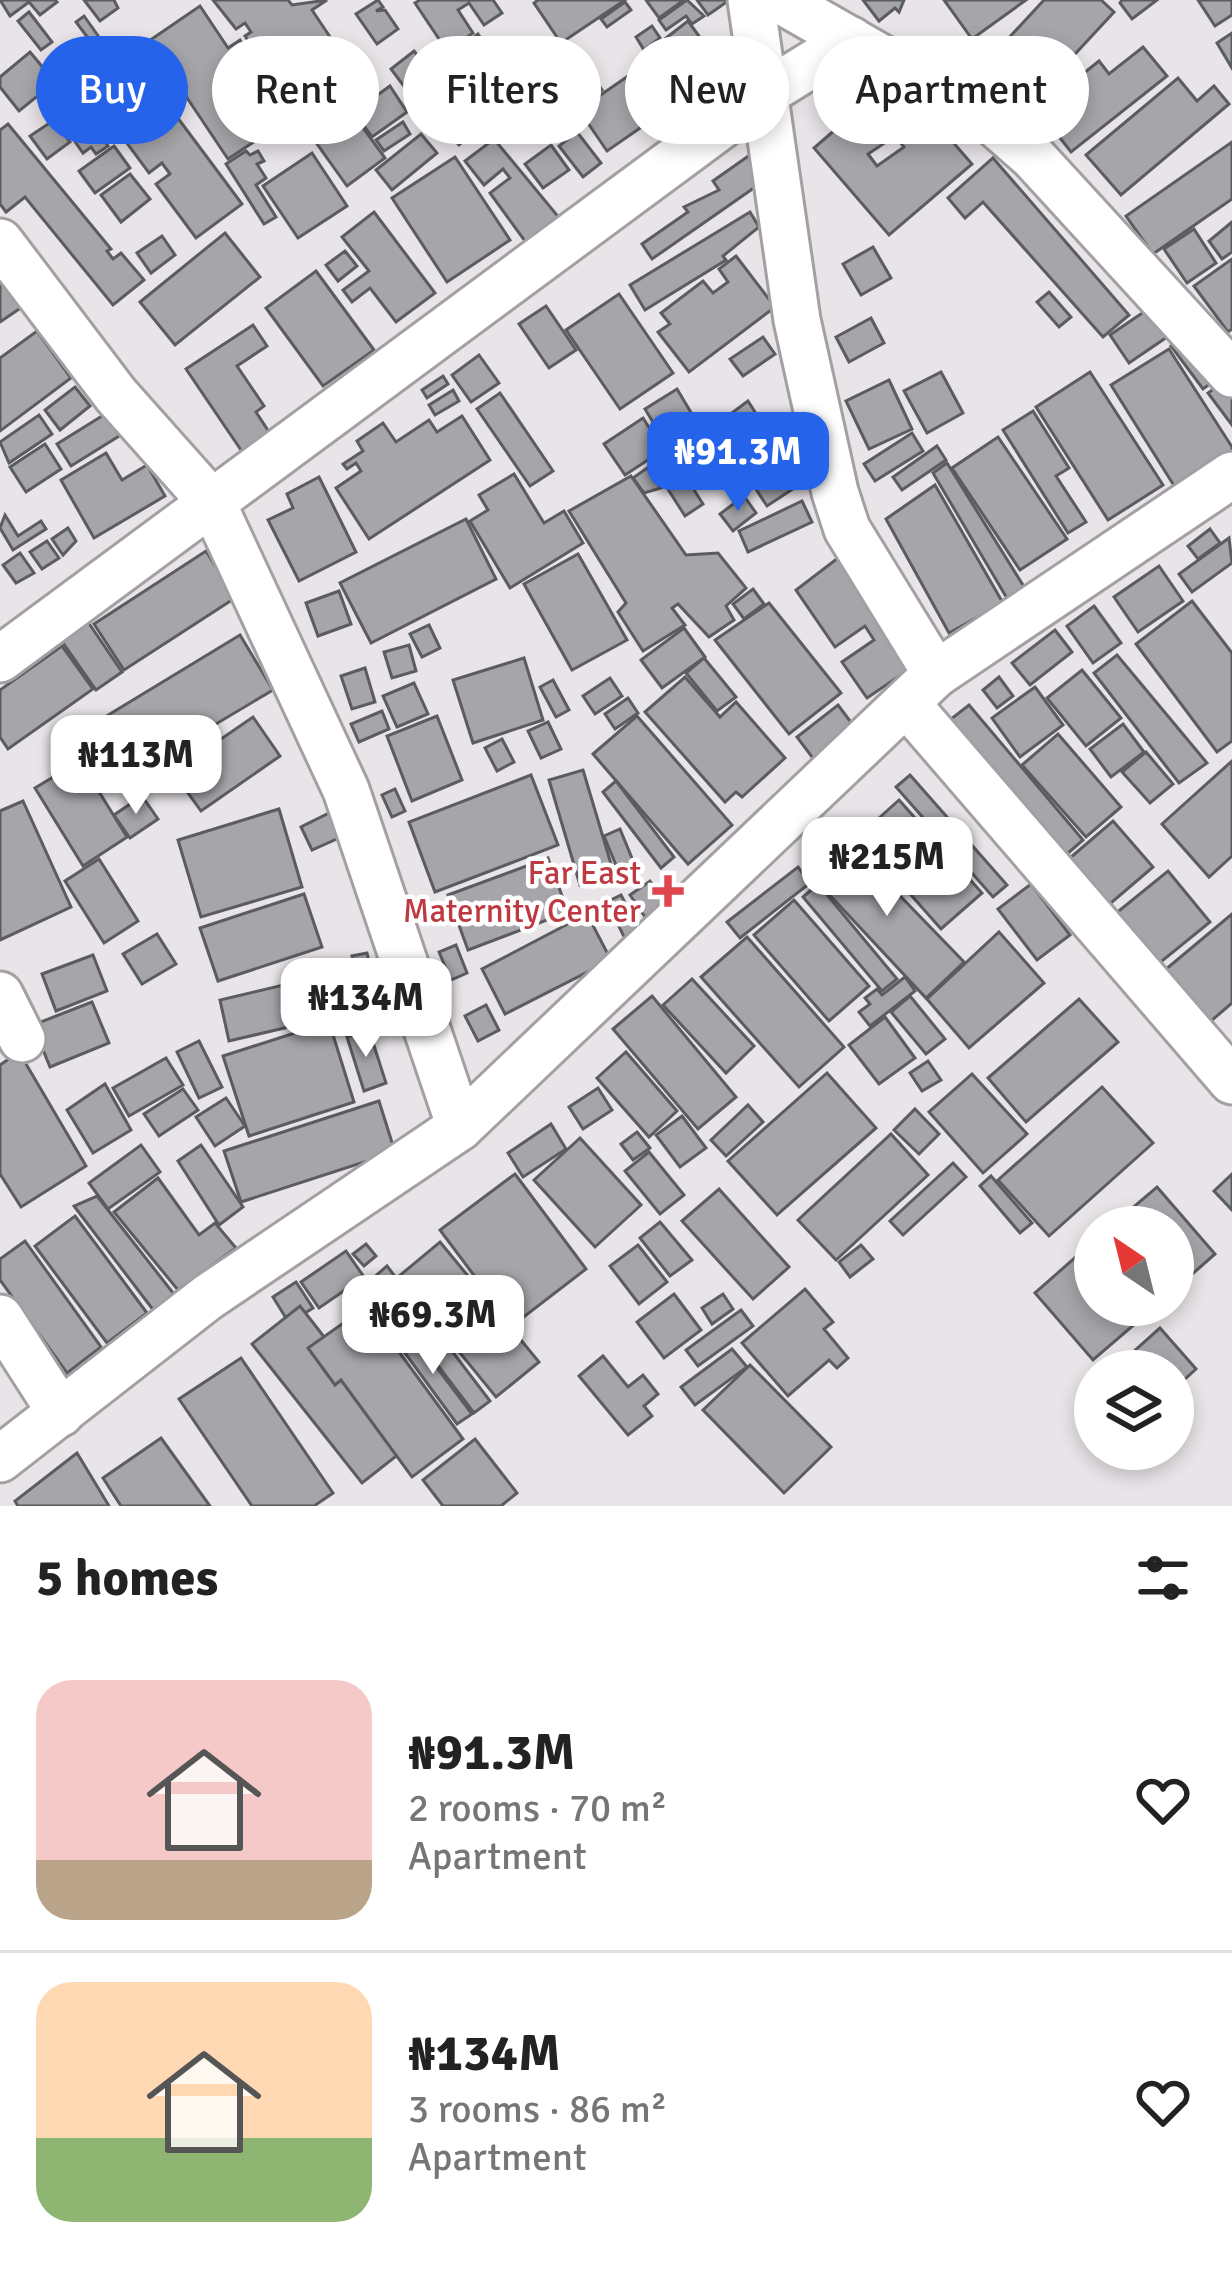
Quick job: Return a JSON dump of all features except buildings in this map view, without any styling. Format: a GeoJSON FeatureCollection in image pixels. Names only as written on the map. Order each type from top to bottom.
{"type":"FeatureCollection","features":[{"type":"Feature","properties":{"kind":"street"},"geometry":{"type":"LineString","coordinates":[[751,0],[756,36]]}},
{"type":"Feature","properties":{"kind":"street"},"geometry":{"type":"LineString","coordinates":[[780,0],[844,36]]}},
{"type":"Feature","properties":{"kind":"street"},"geometry":{"type":"LineString","coordinates":[[0,659],[697,144]]}},
{"type":"Feature","properties":{"kind":"street"},"geometry":{"type":"LineString","coordinates":[[771,144],[797,320],[835,492],[847,529],[921,689],[1232,1081]]}},
{"type":"Feature","properties":{"kind":"street"},"geometry":{"type":"LineString","coordinates":[[1018,144],[1232,374]]}},
{"type":"Feature","properties":{"kind":"street"},"geometry":{"type":"LineString","coordinates":[[0,242],[116,395],[213,504],[346,790],[460,1127]]}},
{"type":"Feature","properties":{"kind":"street"},"geometry":{"type":"LineString","coordinates":[[0,1459],[208,1297],[460,1127],[921,689],[1232,475]]}},
{"type":"Feature","properties":{"kind":"street"},"geometry":{"type":"LineString","coordinates":[[0,995],[22,1039]]}},
{"type":"Feature","properties":{"kind":"street"},"geometry":{"type":"LineString","coordinates":[[0,1318],[61,1413]]}},
{"type":"Feature","properties":{"kind":"place","name":"Far East Maternity Center"},"geometry":{"type":"Point","coordinates":[668,891]}}]}
